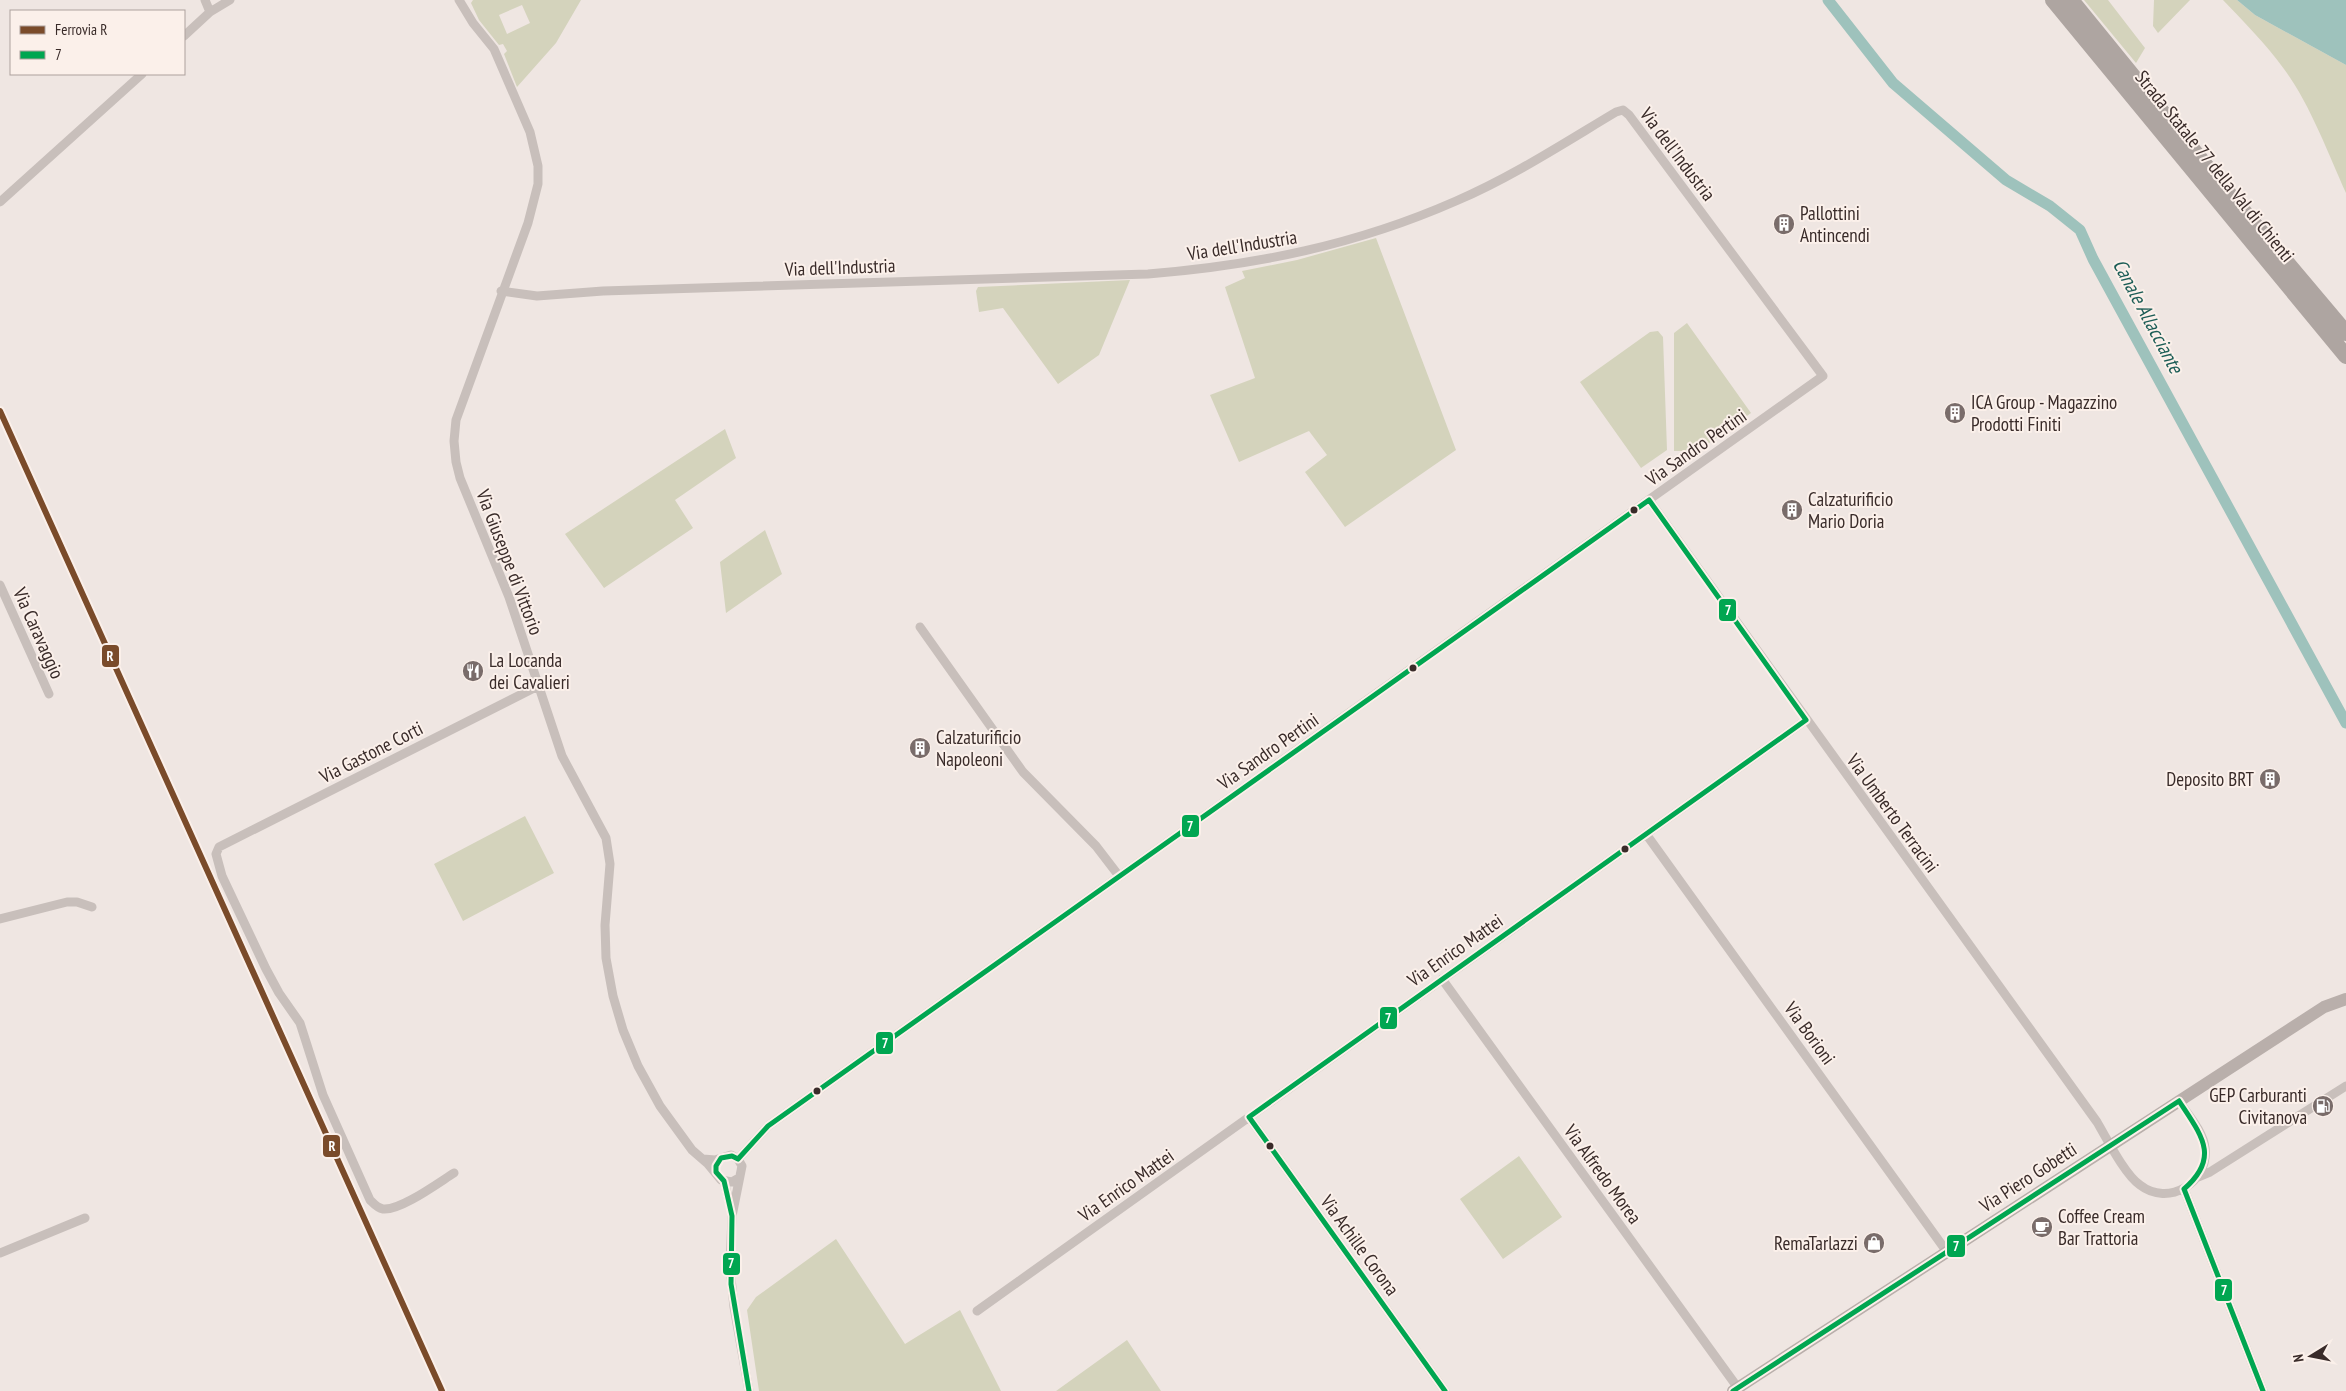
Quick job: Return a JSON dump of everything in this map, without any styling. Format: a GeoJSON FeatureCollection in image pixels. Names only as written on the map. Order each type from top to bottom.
{"type":"FeatureCollection","features":[{"type":"Feature","properties":{"kind":"highway","name":"Strada Statale 77 della Val di Chienti"},"geometry":{"type":"LineString","coordinates":[[2053,0],[2114,64],[2346,333]]}},
{"type":"Feature","properties":{"kind":"highway","name":"Strada Statale 77 della Val di Chienti"},"geometry":{"type":"LineString","coordinates":[[2071,0],[2114,64]]}},
{"type":"Feature","properties":{"kind":"highway","name":"Strada Statale 77 della Val di Chienti"},"geometry":{"type":"LineString","coordinates":[[2158,117],[2346,356]]}},
{"type":"Feature","properties":{"kind":"street"},"geometry":{"type":"LineString","coordinates":[[205,0],[210,12]]}},
{"type":"Feature","properties":{"kind":"street"},"geometry":{"type":"LineString","coordinates":[[185,35],[210,12],[230,0]]}},
{"type":"Feature","properties":{"kind":"street","name":"Via Giuseppe di Vittorio"},"geometry":{"type":"LineString","coordinates":[[459,0],[473,23],[494,49],[530,132],[538,166],[535,200],[456,420],[454,441],[456,462],[468,499],[509,597],[562,756],[606,838],[610,864],[605,925],[606,958],[613,996],[623,1030],[638,1066],[660,1106],[684,1140],[715,1171],[718,1177],[724,1181],[732,1216]]}},
{"type":"Feature","properties":{"kind":"street"},"geometry":{"type":"LineString","coordinates":[[0,202],[141,75]]}},
{"type":"Feature","properties":{"kind":"street","name":"Via dell'Industria"},"geometry":{"type":"LineString","coordinates":[[502,291],[537,296],[603,290],[1148,274],[1229,267],[1349,241],[1439,208],[1499,180],[1616,112],[1624,110],[1629,114],[1823,376]]}},
{"type":"Feature","properties":{"kind":"street","name":"Via Sandro Pertini"},"geometry":{"type":"LineString","coordinates":[[738,1159],[768,1126],[1823,376]]}},
{"type":"Feature","properties":{"kind":"street","name":"Via Umberto Terracini"},"geometry":{"type":"LineString","coordinates":[[1650,500],[2112,1145]]}},
{"type":"Feature","properties":{"kind":"street","name":"Via Caravaggio"},"geometry":{"type":"LineString","coordinates":[[0,585],[49,694]]}},
{"type":"Feature","properties":{"kind":"street"},"geometry":{"type":"LineString","coordinates":[[920,628],[1023,772],[1096,846],[1119,876]]}},
{"type":"Feature","properties":{"kind":"street","name":"Via Gastone Corti"},"geometry":{"type":"LineString","coordinates":[[454,1173],[396,1206],[384,1209],[377,1207],[370,1200],[323,1095],[300,1023],[279,993],[266,969],[222,876],[216,854],[219,848],[538,686]]}},
{"type":"Feature","properties":{"kind":"street","name":"Via Enrico Mattei"},"geometry":{"type":"LineString","coordinates":[[977,1310],[1806,720]]}},
{"type":"Feature","properties":{"kind":"street","name":"Via Borioni"},"geometry":{"type":"LineString","coordinates":[[1646,834],[1947,1252]]}},
{"type":"Feature","properties":{"kind":"street"},"geometry":{"type":"LineString","coordinates":[[0,919],[66,902],[77,902],[92,908]]}},
{"type":"Feature","properties":{"kind":"street","name":"Via Alfredo Morea"},"geometry":{"type":"LineString","coordinates":[[1442,979],[1735,1389]]}},
{"type":"Feature","properties":{"kind":"street","name":"Via Piero Gobetti"},"geometry":{"type":"LineString","coordinates":[[1735,1389],[2324,1007],[2346,999]]}},
{"type":"Feature","properties":{"kind":"street"},"geometry":{"type":"LineString","coordinates":[[2112,1145],[2133,1179],[2141,1187],[2160,1194],[2184,1189],[2198,1177],[2210,1172],[2346,1086]]}},
{"type":"Feature","properties":{"kind":"street"},"geometry":{"type":"LineString","coordinates":[[2179,1101],[2204,1142],[2204,1164],[2198,1177]]}},
{"type":"Feature","properties":{"kind":"street","name":"Via Achille Corona"},"geometry":{"type":"LineString","coordinates":[[1249,1117],[1445,1391]]}},
{"type":"Feature","properties":{"kind":"street"},"geometry":{"type":"LineString","coordinates":[[701,1158],[711,1161],[727,1155],[738,1159]]}},
{"type":"Feature","properties":{"kind":"street"},"geometry":{"type":"LineString","coordinates":[[715,1171],[720,1158]]}},
{"type":"Feature","properties":{"kind":"street","name":"Via Giuseppe di Vittorio"},"geometry":{"type":"LineString","coordinates":[[738,1159],[742,1170],[732,1216],[731,1284],[748,1391]]}},
{"type":"Feature","properties":{"kind":"street"},"geometry":{"type":"LineString","coordinates":[[724,1181],[732,1182],[739,1178]]}},
{"type":"Feature","properties":{"kind":"street"},"geometry":{"type":"LineString","coordinates":[[2184,1189],[2262,1390]]}},
{"type":"Feature","properties":{"kind":"street"},"geometry":{"type":"LineString","coordinates":[[0,1253],[85,1218]]}},
{"type":"Feature","properties":{"kind":"green space"},"geometry":{"type":"Polygon","coordinates":[[[473,0],[581,0],[556,43],[517,87],[504,54],[507,51],[503,44],[499,45],[479,20],[471,3],[473,0]],[[522,5],[499,15],[507,34],[530,23],[522,5]]]}},
{"type":"Feature","properties":{"kind":"green space"},"geometry":{"type":"Polygon","coordinates":[[[2084,0],[2108,0],[2145,48],[2136,63],[2084,0]]]}},
{"type":"Feature","properties":{"kind":"green space"},"geometry":{"type":"Polygon","coordinates":[[[2154,0],[2190,0],[2158,33],[2153,26],[2154,0]]]}},
{"type":"Feature","properties":{"kind":"green space"},"geometry":{"type":"Polygon","coordinates":[[[2223,0],[2237,0],[2255,15],[2346,65],[2346,193],[2318,129],[2293,82],[2255,33],[2223,0]]]}},
{"type":"Feature","properties":{"kind":"green space"},"geometry":{"type":"Polygon","coordinates":[[[1376,238],[1456,450],[1345,527],[1305,472],[1327,455],[1309,431],[1239,462],[1210,395],[1255,378],[1225,287],[1245,278],[1242,271],[1297,260],[1376,238]]]}},
{"type":"Feature","properties":{"kind":"green space"},"geometry":{"type":"Polygon","coordinates":[[[1130,280],[1099,355],[1058,384],[1003,308],[979,312],[976,291],[978,287],[1130,280]]]}},
{"type":"Feature","properties":{"kind":"green space"},"geometry":{"type":"Polygon","coordinates":[[[1687,323],[1751,413],[1691,456],[1684,451],[1674,451],[1674,333],[1687,323]]]}},
{"type":"Feature","properties":{"kind":"green space"},"geometry":{"type":"Polygon","coordinates":[[[1658,331],[1663,337],[1667,450],[1641,468],[1580,382],[1650,332],[1658,331]]]}},
{"type":"Feature","properties":{"kind":"green space"},"geometry":{"type":"Polygon","coordinates":[[[725,429],[736,458],[675,500],[693,528],[604,588],[565,534],[725,429]]]}},
{"type":"Feature","properties":{"kind":"green space"},"geometry":{"type":"Polygon","coordinates":[[[765,530],[782,574],[726,613],[720,562],[765,530]]]}},
{"type":"Feature","properties":{"kind":"green space"},"geometry":{"type":"Polygon","coordinates":[[[525,816],[554,873],[463,921],[434,864],[525,816]]]}},
{"type":"Feature","properties":{"kind":"green space"},"geometry":{"type":"Polygon","coordinates":[[[1519,1156],[1562,1217],[1503,1259],[1460,1199],[1519,1156]]]}},
{"type":"Feature","properties":{"kind":"green space"},"geometry":{"type":"Polygon","coordinates":[[[836,1239],[905,1344],[960,1310],[1001,1391],[759,1391],[747,1310],[756,1297],[836,1239]]]}},
{"type":"Feature","properties":{"kind":"green space"},"geometry":{"type":"Polygon","coordinates":[[[1127,1340],[1161,1391],[1056,1391],[1127,1340]]]}},
{"type":"Feature","properties":{"kind":"water"},"geometry":{"type":"Polygon","coordinates":[[[2237,0],[2346,0],[2346,65],[2255,15],[2237,0]]]}},
{"type":"Feature","properties":{"kind":"waterway","name":"Canale Allacciante"},"geometry":{"type":"LineString","coordinates":[[1828,0],[1893,83],[2006,180],[2050,206],[2080,230],[2093,259],[2346,723]]}},
{"type":"Feature","properties":{"kind":"rail line","name":"R"},"geometry":{"type":"LineString","coordinates":[[0,411],[442,1391]]}},
{"type":"Feature","properties":{"kind":"transit line","name":"7"},"geometry":{"type":"LineString","coordinates":[[1649,500],[1806,720]]}},
{"type":"Feature","properties":{"kind":"transit line","name":"7"},"geometry":{"type":"LineString","coordinates":[[738,1159],[768,1126],[1649,500]]}},
{"type":"Feature","properties":{"kind":"transit line","name":"7"},"geometry":{"type":"LineString","coordinates":[[1249,1117],[1806,720]]}},
{"type":"Feature","properties":{"kind":"transit line","name":"7"},"geometry":{"type":"LineString","coordinates":[[2179,1101],[2200,1135],[2204,1146],[2202,1167],[2184,1189]]}},
{"type":"Feature","properties":{"kind":"transit line","name":"7"},"geometry":{"type":"LineString","coordinates":[[1733,1391],[2179,1101]]}},
{"type":"Feature","properties":{"kind":"transit line","name":"7"},"geometry":{"type":"LineString","coordinates":[[1249,1117],[1445,1391]]}},
{"type":"Feature","properties":{"kind":"transit line","name":"7"},"geometry":{"type":"LineString","coordinates":[[738,1159],[732,1156],[721,1158],[716,1166],[716,1172],[724,1181],[732,1216],[731,1284],[749,1391]]}},
{"type":"Feature","properties":{"kind":"transit line","name":"7"},"geometry":{"type":"LineString","coordinates":[[2184,1189],[2263,1391]]}},
{"type":"Feature","properties":{"kind":"place","name":"Pallottini Antincendi"},"geometry":{"type":"Point","coordinates":[1784,224]}},
{"type":"Feature","properties":{"kind":"place","name":"ICA Group - Magazzino Prodotti Finiti"},"geometry":{"type":"Point","coordinates":[1955,413]}},
{"type":"Feature","properties":{"kind":"place","name":"Calzaturificio Mario Doria"},"geometry":{"type":"Point","coordinates":[1792,510]}},
{"type":"Feature","properties":{"kind":"place","name":"La Locanda dei Cavalieri"},"geometry":{"type":"Point","coordinates":[473,671]}},
{"type":"Feature","properties":{"kind":"place","name":"Calzaturificio Napoleoni"},"geometry":{"type":"Point","coordinates":[920,748]}},
{"type":"Feature","properties":{"kind":"place","name":"Deposito BRT"},"geometry":{"type":"Point","coordinates":[2270,779]}},
{"type":"Feature","properties":{"kind":"place","name":"GEP Carburanti Civitanova"},"geometry":{"type":"Point","coordinates":[2323,1106]}},
{"type":"Feature","properties":{"kind":"place","name":"Coffee Cream Bar Trattoria"},"geometry":{"type":"Point","coordinates":[2042,1227]}},
{"type":"Feature","properties":{"kind":"place","name":"RemaTarlazzi"},"geometry":{"type":"Point","coordinates":[1874,1243]}}]}
